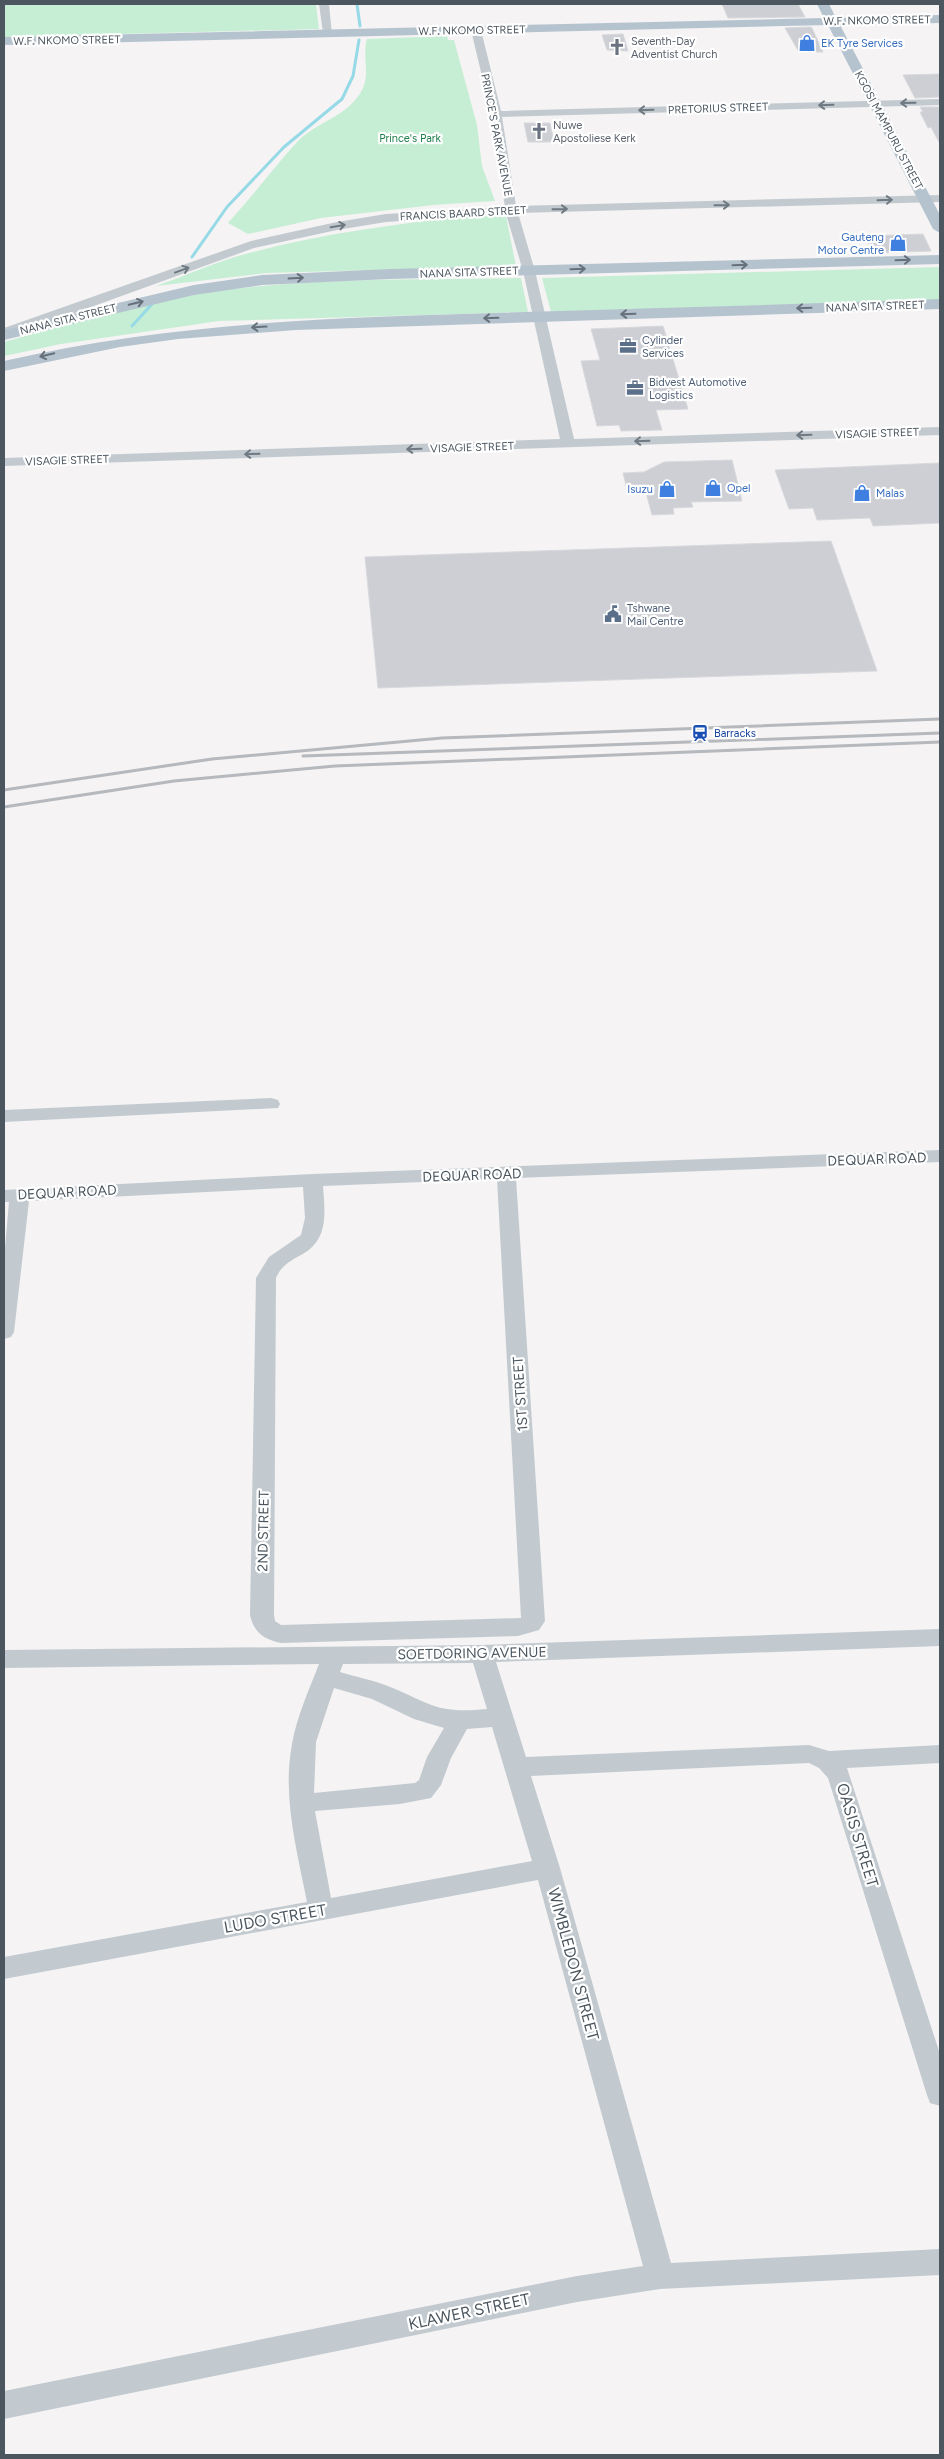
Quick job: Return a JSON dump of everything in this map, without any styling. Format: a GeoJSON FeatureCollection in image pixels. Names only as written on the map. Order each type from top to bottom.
{"type":"FeatureCollection","features":[{"type":"Feature","properties":{"kind":"main road","name":"KGOSI MAMPURU STREET"},"geometry":{"type":"LineString","coordinates":[[823,4],[940,229]]}},
{"type":"Feature","properties":{"kind":"main road","name":"W.F. NKOMO STREET"},"geometry":{"type":"LineString","coordinates":[[4,41],[940,19]]}},
{"type":"Feature","properties":{"kind":"main road","name":"NANA SITA STREET"},"geometry":{"type":"LineString","coordinates":[[4,334],[173,294],[248,282],[305,277],[940,259]]}},
{"type":"Feature","properties":{"kind":"main road","name":"NANA SITA STREET"},"geometry":{"type":"LineString","coordinates":[[4,366],[91,346],[199,331],[322,323],[940,304]]}},
{"type":"Feature","properties":{"kind":"street"},"geometry":{"type":"LineString","coordinates":[[324,4],[329,33]]}},
{"type":"Feature","properties":{"kind":"street","name":"PRINCE'S PARK AVENUE"},"geometry":{"type":"LineString","coordinates":[[476,30],[496,114],[511,210],[540,316],[568,444]]}},
{"type":"Feature","properties":{"kind":"street","name":"PRETORIUS STREET"},"geometry":{"type":"LineString","coordinates":[[496,114],[940,102]]}},
{"type":"Feature","properties":{"kind":"street","name":"FRANCIS BAARD STREET"},"geometry":{"type":"LineString","coordinates":[[4,334],[242,249],[277,239],[386,218],[443,212],[940,198]]}},
{"type":"Feature","properties":{"kind":"street","name":"VISAGIE STREET"},"geometry":{"type":"LineString","coordinates":[[4,462],[940,431]]}},
{"type":"Feature","properties":{"kind":"street"},"geometry":{"type":"LineString","coordinates":[[4,1116],[271,1104]]}},
{"type":"Feature","properties":{"kind":"street","name":"DEQUAR ROAD"},"geometry":{"type":"LineString","coordinates":[[12,1195],[313,1180],[940,1156]]}},
{"type":"Feature","properties":{"kind":"street","name":"1ST STREET"},"geometry":{"type":"LineString","coordinates":[[506,1174],[534,1615]]}},
{"type":"Feature","properties":{"kind":"street","name":"2ND STREET"},"geometry":{"type":"LineString","coordinates":[[313,1180],[314,1229],[309,1239],[299,1248],[281,1257],[270,1269],[266,1278],[264,1624],[274,1632],[281,1634],[518,1628],[531,1624],[534,1615]]}},
{"type":"Feature","properties":{"kind":"street"},"geometry":{"type":"LineString","coordinates":[[4,1332],[14,1258],[12,1195]]}},
{"type":"Feature","properties":{"kind":"street","name":"SOETDORING AVENUE"},"geometry":{"type":"LineString","coordinates":[[4,1659],[330,1666],[482,1654],[940,1637]]}},
{"type":"Feature","properties":{"kind":"street","name":"WIMBLEDON STREET"},"geometry":{"type":"LineString","coordinates":[[482,1654],[547,1868],[660,2276]]}},
{"type":"Feature","properties":{"kind":"street"},"geometry":{"type":"LineString","coordinates":[[321,1910],[304,1825],[302,1753],[310,1723],[330,1666],[379,1692],[422,1712],[443,1719],[460,1721],[501,1717]]}},
{"type":"Feature","properties":{"kind":"street"},"geometry":{"type":"LineString","coordinates":[[302,1803],[400,1795],[422,1791],[429,1785],[439,1757],[460,1721]]}},
{"type":"Feature","properties":{"kind":"street"},"geometry":{"type":"LineString","coordinates":[[517,1768],[808,1754],[827,1760],[940,1754]]}},
{"type":"Feature","properties":{"kind":"street","name":"OASIS STREET"},"geometry":{"type":"LineString","coordinates":[[827,1760],[833,1764],[840,1778],[940,2096]]}},
{"type":"Feature","properties":{"kind":"street","name":"LUDO STREET"},"geometry":{"type":"LineString","coordinates":[[4,1968],[547,1868]]}},
{"type":"Feature","properties":{"kind":"street","name":"KLAWER STREET"},"geometry":{"type":"LineString","coordinates":[[4,2405],[577,2288],[660,2276],[940,2262]]}},
{"type":"Feature","properties":{"kind":"green space"},"geometry":{"type":"Polygon","coordinates":[[[4,4],[316,4],[319,29],[4,37],[4,4]]]}},
{"type":"Feature","properties":{"kind":"green space","name":"Prince's Park"},"geometry":{"type":"Polygon","coordinates":[[[447,36],[448,40],[454,40],[477,125],[482,166],[495,201],[433,205],[321,218],[248,234],[228,223],[298,141],[342,112],[357,98],[365,82],[367,39],[447,36]]]}},
{"type":"Feature","properties":{"kind":"green space"},"geometry":{"type":"Polygon","coordinates":[[[474,216],[506,216],[516,266],[267,273],[156,286],[228,259],[280,245],[363,230],[474,216]]]}},
{"type":"Feature","properties":{"kind":"green space"},"geometry":{"type":"Polygon","coordinates":[[[940,267],[940,301],[551,312],[542,278],[940,267]]]}},
{"type":"Feature","properties":{"kind":"green space"},"geometry":{"type":"Polygon","coordinates":[[[521,278],[528,312],[219,321],[61,344],[4,356],[4,342],[132,307],[210,292],[249,287],[327,282],[521,278]]]}},
{"type":"Feature","properties":{"kind":"building"},"geometry":{"type":"Polygon","coordinates":[[[722,4],[798,4],[805,17],[728,18],[722,4]]]}},
{"type":"Feature","properties":{"kind":"building","name":"EK Tyre Services"},"geometry":{"type":"Polygon","coordinates":[[[810,27],[823,52],[799,52],[785,28],[810,27]]]}},
{"type":"Feature","properties":{"kind":"building","name":"Seventh-Day Adventist Church"},"geometry":{"type":"Polygon","coordinates":[[[623,34],[628,51],[607,50],[602,35],[623,34]]]}},
{"type":"Feature","properties":{"kind":"building"},"geometry":{"type":"Polygon","coordinates":[[[940,74],[940,97],[915,98],[903,75],[940,74]]]}},
{"type":"Feature","properties":{"kind":"building"},"geometry":{"type":"Polygon","coordinates":[[[920,107],[940,107],[940,144],[931,127],[928,128],[920,112],[923,112],[920,107]]]}},
{"type":"Feature","properties":{"kind":"building","name":"Nuwe Apostoliese Kerk"},"geometry":{"type":"Polygon","coordinates":[[[524,123],[550,123],[554,142],[528,142],[524,123]]]}},
{"type":"Feature","properties":{"kind":"building","name":"Gauteng Motor Centre"},"geometry":{"type":"Polygon","coordinates":[[[923,234],[931,251],[873,253],[866,236],[923,234]]]}},
{"type":"Feature","properties":{"kind":"building","name":"Bidvest Automotive Logistics"},"geometry":{"type":"Polygon","coordinates":[[[663,326],[688,409],[656,410],[662,430],[621,431],[619,425],[597,426],[581,361],[600,360],[591,329],[663,326]]]}},
{"type":"Feature","properties":{"kind":"building"},"geometry":{"type":"Polygon","coordinates":[[[732,460],[742,501],[691,502],[693,507],[673,508],[674,514],[652,515],[645,489],[627,489],[623,473],[644,472],[664,462],[732,460]]]}},
{"type":"Feature","properties":{"kind":"building","name":"Malas"},"geometry":{"type":"Polygon","coordinates":[[[940,463],[940,523],[873,526],[870,518],[817,520],[813,508],[789,509],[775,470],[940,463]]]}},
{"type":"Feature","properties":{"kind":"building","name":"Tshwane Mail Centre"},"geometry":{"type":"Polygon","coordinates":[[[831,541],[877,671],[378,688],[365,557],[831,541]]]}},
{"type":"Feature","properties":{"kind":"waterway"},"geometry":{"type":"LineString","coordinates":[[357,4],[360,26]]}},
{"type":"Feature","properties":{"kind":"waterway"},"geometry":{"type":"LineString","coordinates":[[192,257],[227,207],[284,147],[342,99],[353,76],[359,40]]}},
{"type":"Feature","properties":{"kind":"waterway"},"geometry":{"type":"LineString","coordinates":[[132,326],[152,304]]}},
{"type":"Feature","properties":{"kind":"railway"},"geometry":{"type":"LineString","coordinates":[[4,790],[212,759],[442,738],[940,719]]}},
{"type":"Feature","properties":{"kind":"railway"},"geometry":{"type":"LineString","coordinates":[[303,756],[940,733]]}},
{"type":"Feature","properties":{"kind":"railway"},"geometry":{"type":"LineString","coordinates":[[4,807],[174,781],[335,766],[940,742]]}},
{"type":"Feature","properties":{"kind":"place","name":"EK Tyre Services"},"geometry":{"type":"Point","coordinates":[807,43]}},
{"type":"Feature","properties":{"kind":"place","name":"Seventh-Day Adventist Church"},"geometry":{"type":"Point","coordinates":[617,47]}},
{"type":"Feature","properties":{"kind":"place","name":"Nuwe Apostoliese Kerk"},"geometry":{"type":"Point","coordinates":[539,131]}},
{"type":"Feature","properties":{"kind":"place","name":"Gauteng Motor Centre"},"geometry":{"type":"Point","coordinates":[898,243]}},
{"type":"Feature","properties":{"kind":"place","name":"Cylinder Services"},"geometry":{"type":"Point","coordinates":[628,346]}},
{"type":"Feature","properties":{"kind":"place","name":"Bidvest Automotive Logistics"},"geometry":{"type":"Point","coordinates":[635,388]}},
{"type":"Feature","properties":{"kind":"place","name":"Opel"},"geometry":{"type":"Point","coordinates":[713,488]}},
{"type":"Feature","properties":{"kind":"place","name":"Isuzu"},"geometry":{"type":"Point","coordinates":[667,489]}},
{"type":"Feature","properties":{"kind":"place","name":"Malas"},"geometry":{"type":"Point","coordinates":[862,493]}},
{"type":"Feature","properties":{"kind":"place","name":"Tshwane Mail Centre"},"geometry":{"type":"Point","coordinates":[613,614]}},
{"type":"Feature","properties":{"kind":"place","name":"Barracks"},"geometry":{"type":"Point","coordinates":[700,733]}}]}
